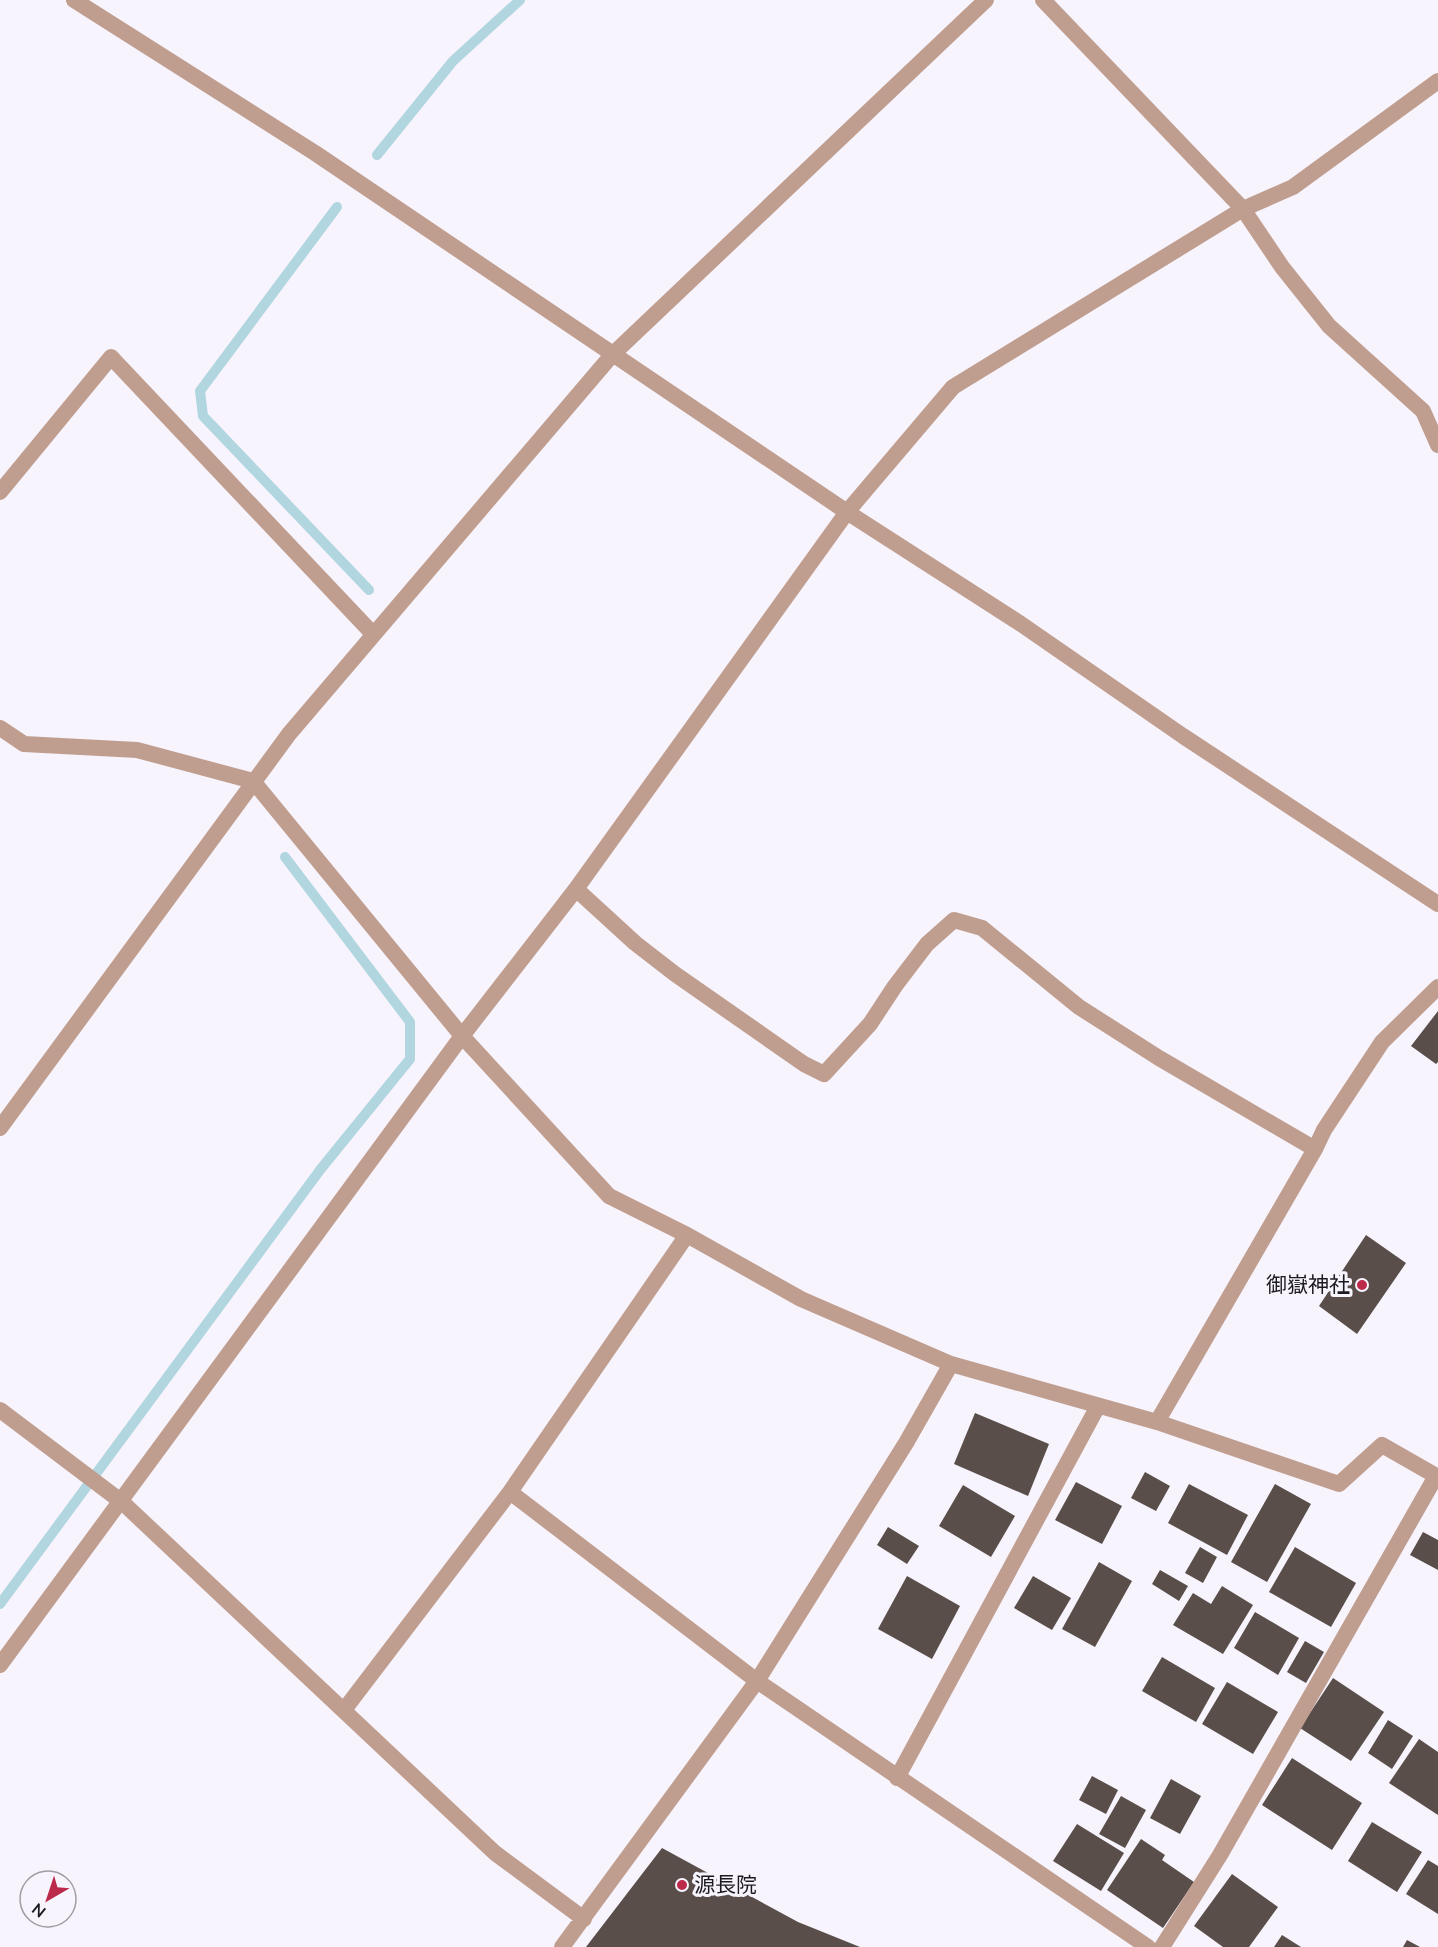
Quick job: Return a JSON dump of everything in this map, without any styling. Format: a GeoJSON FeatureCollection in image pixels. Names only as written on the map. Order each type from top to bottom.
{"type":"FeatureCollection","features":[{"type":"Feature","properties":{"kind":"street"},"geometry":{"type":"LineString","coordinates":[[74,0],[315,153],[612,355],[682,399],[847,512],[1021,624],[1183,736],[1438,904]]}},
{"type":"Feature","properties":{"kind":"street"},"geometry":{"type":"LineString","coordinates":[[0,1128],[253,782],[374,634],[612,355],[986,0]]}},
{"type":"Feature","properties":{"kind":"street"},"geometry":{"type":"LineString","coordinates":[[1043,0],[1243,209],[1282,267],[1329,326],[1423,411],[1438,445]]}},
{"type":"Feature","properties":{"kind":"street"},"geometry":{"type":"LineString","coordinates":[[0,1665],[122,1502],[462,1036],[576,889],[847,512],[953,387],[1243,209],[1293,187],[1438,81]]}},
{"type":"Feature","properties":{"kind":"street"},"geometry":{"type":"LineString","coordinates":[[0,492],[111,357],[374,634]]}},
{"type":"Feature","properties":{"kind":"street"},"geometry":{"type":"LineString","coordinates":[[0,728],[24,744],[137,750],[253,782],[462,1036],[609,1196],[687,1235],[801,1299],[951,1364],[1157,1422],[1339,1484],[1382,1445],[1437,1477],[1220,1855],[1162,1947]]}},
{"type":"Feature","properties":{"kind":"street"},"geometry":{"type":"LineString","coordinates":[[576,889],[635,943],[675,975],[804,1064],[825,1074],[870,1024],[927,944],[954,920],[982,928],[1079,1007],[1160,1058],[1315,1149]]}},
{"type":"Feature","properties":{"kind":"street"},"geometry":{"type":"LineString","coordinates":[[1157,1422],[1324,1130],[1382,1042],[1438,987]]}},
{"type":"Feature","properties":{"kind":"street"},"geometry":{"type":"LineString","coordinates":[[344,1710],[510,1492],[687,1235]]}},
{"type":"Feature","properties":{"kind":"street"},"geometry":{"type":"LineString","coordinates":[[562,1947],[757,1681],[906,1443],[951,1364]]}},
{"type":"Feature","properties":{"kind":"street"},"geometry":{"type":"LineString","coordinates":[[897,1778],[1098,1406]]}},
{"type":"Feature","properties":{"kind":"street"},"geometry":{"type":"LineString","coordinates":[[0,1410],[122,1502],[495,1853],[584,1919]]}},
{"type":"Feature","properties":{"kind":"street"},"geometry":{"type":"LineString","coordinates":[[510,1492],[757,1681],[1148,1947]]}},
{"type":"Feature","properties":{"kind":"building"},"geometry":{"type":"Polygon","coordinates":[[[1438,1011],[1438,1062],[1436,1064],[1411,1046],[1438,1011]]]}},
{"type":"Feature","properties":{"kind":"building","name":"御嶽神社"},"geometry":{"type":"Polygon","coordinates":[[[1366,1235],[1406,1263],[1357,1334],[1319,1306],[1366,1235]]]}},
{"type":"Feature","properties":{"kind":"building"},"geometry":{"type":"Polygon","coordinates":[[[975,1413],[1049,1444],[1028,1496],[954,1464],[975,1413]]]}},
{"type":"Feature","properties":{"kind":"building"},"geometry":{"type":"Polygon","coordinates":[[[1145,1472],[1170,1486],[1156,1511],[1131,1498],[1145,1472]]]}},
{"type":"Feature","properties":{"kind":"building"},"geometry":{"type":"Polygon","coordinates":[[[1076,1482],[1122,1506],[1102,1544],[1055,1520],[1076,1482]]]}},
{"type":"Feature","properties":{"kind":"building"},"geometry":{"type":"Polygon","coordinates":[[[1189,1484],[1248,1515],[1227,1555],[1168,1523],[1189,1484]]]}},
{"type":"Feature","properties":{"kind":"building"},"geometry":{"type":"Polygon","coordinates":[[[1275,1484],[1311,1504],[1267,1582],[1231,1562],[1275,1484]]]}},
{"type":"Feature","properties":{"kind":"building"},"geometry":{"type":"Polygon","coordinates":[[[963,1485],[1015,1516],[991,1557],[939,1526],[963,1485]]]}},
{"type":"Feature","properties":{"kind":"building"},"geometry":{"type":"Polygon","coordinates":[[[888,1527],[919,1546],[907,1564],[877,1545],[888,1527]]]}},
{"type":"Feature","properties":{"kind":"building"},"geometry":{"type":"Polygon","coordinates":[[[1423,1532],[1438,1540],[1438,1570],[1410,1555],[1423,1532]]]}},
{"type":"Feature","properties":{"kind":"building"},"geometry":{"type":"Polygon","coordinates":[[[1200,1547],[1217,1557],[1203,1583],[1185,1573],[1200,1547]]]}},
{"type":"Feature","properties":{"kind":"building"},"geometry":{"type":"Polygon","coordinates":[[[1295,1547],[1356,1583],[1331,1627],[1269,1592],[1295,1547]]]}},
{"type":"Feature","properties":{"kind":"building"},"geometry":{"type":"Polygon","coordinates":[[[1099,1562],[1132,1581],[1095,1647],[1062,1629],[1099,1562]]]}},
{"type":"Feature","properties":{"kind":"building"},"geometry":{"type":"Polygon","coordinates":[[[1160,1570],[1188,1586],[1179,1601],[1152,1584],[1160,1570]]]}},
{"type":"Feature","properties":{"kind":"building"},"geometry":{"type":"Polygon","coordinates":[[[907,1576],[960,1606],[932,1659],[878,1629],[907,1576]]]}},
{"type":"Feature","properties":{"kind":"building"},"geometry":{"type":"Polygon","coordinates":[[[1033,1576],[1071,1598],[1052,1630],[1014,1608],[1033,1576]]]}},
{"type":"Feature","properties":{"kind":"building"},"geometry":{"type":"Polygon","coordinates":[[[1222,1586],[1253,1605],[1223,1654],[1173,1625],[1193,1593],[1211,1604],[1222,1586]]]}},
{"type":"Feature","properties":{"kind":"building"},"geometry":{"type":"Polygon","coordinates":[[[1255,1612],[1299,1638],[1278,1675],[1234,1648],[1255,1612]]]}},
{"type":"Feature","properties":{"kind":"building"},"geometry":{"type":"Polygon","coordinates":[[[1305,1641],[1324,1652],[1306,1683],[1287,1672],[1305,1641]]]}},
{"type":"Feature","properties":{"kind":"building"},"geometry":{"type":"Polygon","coordinates":[[[1162,1657],[1215,1688],[1196,1722],[1142,1691],[1162,1657]]]}},
{"type":"Feature","properties":{"kind":"building"},"geometry":{"type":"Polygon","coordinates":[[[1333,1678],[1384,1712],[1351,1761],[1300,1728],[1333,1678]]]}},
{"type":"Feature","properties":{"kind":"building"},"geometry":{"type":"Polygon","coordinates":[[[1227,1682],[1278,1712],[1253,1754],[1202,1724],[1227,1682]]]}},
{"type":"Feature","properties":{"kind":"building"},"geometry":{"type":"Polygon","coordinates":[[[1388,1720],[1413,1736],[1392,1769],[1368,1753],[1388,1720]]]}},
{"type":"Feature","properties":{"kind":"building"},"geometry":{"type":"Polygon","coordinates":[[[1419,1739],[1438,1752],[1438,1815],[1389,1783],[1419,1739]]]}},
{"type":"Feature","properties":{"kind":"building"},"geometry":{"type":"Polygon","coordinates":[[[1292,1758],[1362,1803],[1332,1850],[1262,1805],[1292,1758]]]}},
{"type":"Feature","properties":{"kind":"building"},"geometry":{"type":"Polygon","coordinates":[[[1092,1776],[1118,1790],[1106,1814],[1079,1800],[1092,1776]]]}},
{"type":"Feature","properties":{"kind":"building"},"geometry":{"type":"Polygon","coordinates":[[[1171,1779],[1201,1796],[1180,1834],[1150,1818],[1171,1779]]]}},
{"type":"Feature","properties":{"kind":"building"},"geometry":{"type":"Polygon","coordinates":[[[1121,1796],[1146,1810],[1125,1848],[1099,1834],[1121,1796]]]}},
{"type":"Feature","properties":{"kind":"building"},"geometry":{"type":"Polygon","coordinates":[[[1372,1822],[1422,1852],[1397,1892],[1348,1861],[1372,1822]]]}},
{"type":"Feature","properties":{"kind":"building"},"geometry":{"type":"Polygon","coordinates":[[[1077,1824],[1124,1853],[1101,1891],[1053,1861],[1077,1824]]]}},
{"type":"Feature","properties":{"kind":"building"},"geometry":{"type":"Polygon","coordinates":[[[1141,1839],[1165,1855],[1162,1860],[1194,1882],[1163,1928],[1107,1890],[1141,1839]]]}},
{"type":"Feature","properties":{"kind":"building","name":"源長院"},"geometry":{"type":"Polygon","coordinates":[[[662,1848],[798,1922],[860,1947],[586,1947],[662,1848]]]}},
{"type":"Feature","properties":{"kind":"building"},"geometry":{"type":"Polygon","coordinates":[[[1428,1860],[1438,1866],[1438,1914],[1406,1894],[1428,1860]]]}},
{"type":"Feature","properties":{"kind":"building"},"geometry":{"type":"Polygon","coordinates":[[[1232,1874],[1278,1907],[1249,1947],[1223,1947],[1194,1926],[1232,1874]]]}},
{"type":"Feature","properties":{"kind":"building"},"geometry":{"type":"Polygon","coordinates":[[[1282,1935],[1301,1947],[1274,1947],[1282,1935]]]}},
{"type":"Feature","properties":{"kind":"building"},"geometry":{"type":"Polygon","coordinates":[[[1407,1940],[1420,1947],[1403,1947],[1407,1940]]]}},
{"type":"Feature","properties":{"kind":"waterway"},"geometry":{"type":"LineString","coordinates":[[377,155],[453,61],[520,0]]}},
{"type":"Feature","properties":{"kind":"waterway"},"geometry":{"type":"LineString","coordinates":[[337,207],[200,391],[203,416],[369,590]]}},
{"type":"Feature","properties":{"kind":"waterway"},"geometry":{"type":"LineString","coordinates":[[0,1604],[320,1170],[410,1059],[410,1022],[285,857]]}},
{"type":"Feature","properties":{"kind":"place","name":"御嶽神社"},"geometry":{"type":"Point","coordinates":[1362,1285]}},
{"type":"Feature","properties":{"kind":"place","name":"源長院"},"geometry":{"type":"Point","coordinates":[682,1885]}}]}
